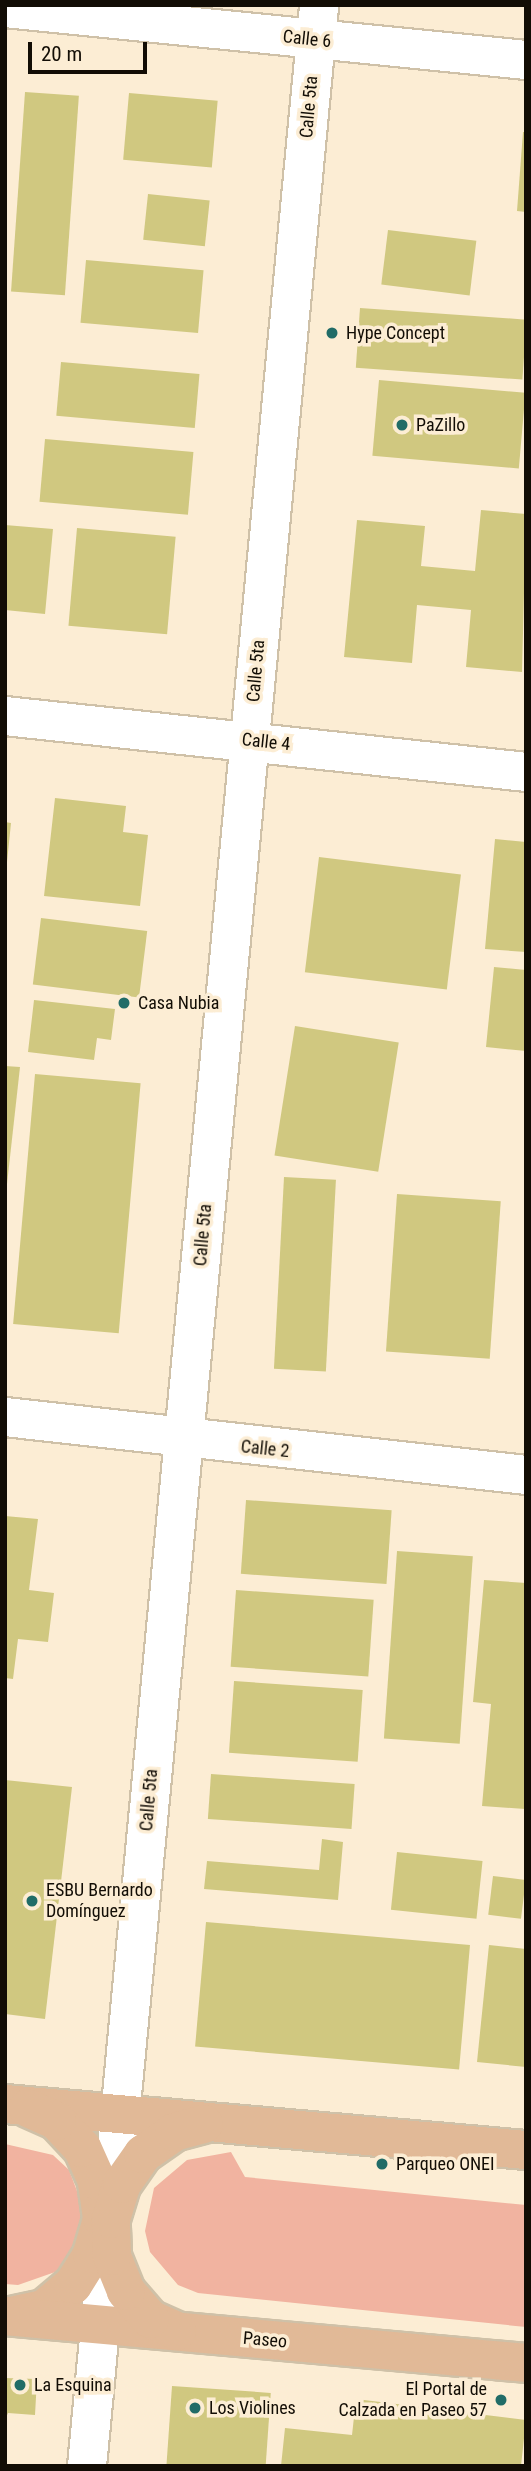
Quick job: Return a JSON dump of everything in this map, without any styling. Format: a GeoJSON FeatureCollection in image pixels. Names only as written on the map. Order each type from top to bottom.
{"type":"FeatureCollection","features":[{"type":"Feature","properties":{"kind":"main road"},"geometry":{"type":"LineString","coordinates":[[14,2105],[526,2150]]}},
{"type":"Feature","properties":{"kind":"main road"},"geometry":{"type":"LineString","coordinates":[[8,2316],[44,2309],[73,2285],[92,2254],[102,2218],[97,2181],[82,2148],[57,2121],[14,2105]]}},
{"type":"Feature","properties":{"kind":"main road"},"geometry":{"type":"LineString","coordinates":[[181,2332],[150,2319],[126,2291],[112,2256],[111,2219],[122,2184],[144,2154],[174,2132],[209,2122]]}},
{"type":"Feature","properties":{"kind":"main road","name":"Paseo"},"geometry":{"type":"LineString","coordinates":[[8,2316],[526,2363]]}},
{"type":"Feature","properties":{"kind":"street","name":"Calle 6"},"geometry":{"type":"LineString","coordinates":[[5,8],[317,22],[526,60]]}},
{"type":"Feature","properties":{"kind":"street","name":"Calle 5ta"},"geometry":{"type":"LineString","coordinates":[[87,2466],[317,22]]}},
{"type":"Feature","properties":{"kind":"street","name":"Calle 4"},"geometry":{"type":"LineString","coordinates":[[5,716],[249,740],[526,772]]}},
{"type":"Feature","properties":{"kind":"street","name":"Calle 2"},"geometry":{"type":"LineString","coordinates":[[5,1417],[183,1440],[526,1475]]}},
{"type":"Feature","properties":{"kind":"shaded area"},"geometry":{"type":"Polygon","coordinates":[[[5,2144],[53,2155],[69,2170],[85,2212],[73,2255],[58,2271],[18,2285],[5,2284],[5,2144]]]}},
{"type":"Feature","properties":{"kind":"shaded area"},"geometry":{"type":"Polygon","coordinates":[[[231,2152],[245,2177],[526,2205],[526,2327],[198,2293],[178,2285],[150,2252],[145,2231],[154,2188],[187,2160],[231,2152]]]}},
{"type":"Feature","properties":{"kind":"building"},"geometry":{"type":"Polygon","coordinates":[[[25,92],[79,96],[65,295],[11,292],[25,92]]]}},
{"type":"Feature","properties":{"kind":"building"},"geometry":{"type":"Polygon","coordinates":[[[129,93],[218,101],[212,168],[123,160],[129,93]]]}},
{"type":"Feature","properties":{"kind":"building"},"geometry":{"type":"Polygon","coordinates":[[[523,132],[526,132],[526,212],[517,211],[523,132]]]}},
{"type":"Feature","properties":{"kind":"building"},"geometry":{"type":"Polygon","coordinates":[[[148,194],[210,200],[205,246],[143,240],[148,194]]]}},
{"type":"Feature","properties":{"kind":"building"},"geometry":{"type":"Polygon","coordinates":[[[388,230],[476,241],[470,295],[381,285],[388,230]]]}},
{"type":"Feature","properties":{"kind":"building"},"geometry":{"type":"Polygon","coordinates":[[[86,260],[204,270],[198,333],[81,323],[86,260]]]}},
{"type":"Feature","properties":{"kind":"building"},"geometry":{"type":"Polygon","coordinates":[[[360,308],[526,320],[522,380],[356,368],[360,308]]]}},
{"type":"Feature","properties":{"kind":"building"},"geometry":{"type":"Polygon","coordinates":[[[61,362],[199,374],[195,428],[56,416],[61,362]]]}},
{"type":"Feature","properties":{"kind":"building"},"geometry":{"type":"Polygon","coordinates":[[[379,380],[525,393],[519,469],[372,456],[379,380]]]}},
{"type":"Feature","properties":{"kind":"building"},"geometry":{"type":"Polygon","coordinates":[[[45,439],[193,452],[188,515],[40,502],[45,439]]]}},
{"type":"Feature","properties":{"kind":"building"},"geometry":{"type":"Polygon","coordinates":[[[481,510],[526,514],[522,672],[466,667],[471,610],[417,605],[412,663],[344,657],[357,520],[425,526],[421,566],[475,571],[481,510]]]}},
{"type":"Feature","properties":{"kind":"building"},"geometry":{"type":"Polygon","coordinates":[[[5,525],[53,529],[45,614],[5,610],[5,525]]]}},
{"type":"Feature","properties":{"kind":"building"},"geometry":{"type":"Polygon","coordinates":[[[77,528],[176,537],[167,634],[68,626],[77,528]]]}},
{"type":"Feature","properties":{"kind":"building"},"geometry":{"type":"Polygon","coordinates":[[[55,798],[126,806],[123,832],[148,835],[140,906],[44,896],[55,798]]]}},
{"type":"Feature","properties":{"kind":"building"},"geometry":{"type":"Polygon","coordinates":[[[5,822],[11,823],[7,862],[5,862],[5,822]]]}},
{"type":"Feature","properties":{"kind":"building"},"geometry":{"type":"Polygon","coordinates":[[[495,839],[526,842],[526,952],[485,949],[495,839]]]}},
{"type":"Feature","properties":{"kind":"building"},"geometry":{"type":"Polygon","coordinates":[[[319,857],[461,874],[447,990],[305,972],[319,857]]]}},
{"type":"Feature","properties":{"kind":"building"},"geometry":{"type":"Polygon","coordinates":[[[41,918],[147,931],[139,998],[33,985],[41,918]]]}},
{"type":"Feature","properties":{"kind":"building"},"geometry":{"type":"Polygon","coordinates":[[[494,967],[526,970],[526,1051],[486,1047],[494,967]]]}},
{"type":"Feature","properties":{"kind":"building"},"geometry":{"type":"Polygon","coordinates":[[[34,1000],[115,1009],[111,1040],[97,1038],[94,1060],[28,1052],[34,1000]]]}},
{"type":"Feature","properties":{"kind":"building"},"geometry":{"type":"Polygon","coordinates":[[[295,1026],[399,1042],[378,1172],[275,1155],[295,1026]]]}},
{"type":"Feature","properties":{"kind":"building"},"geometry":{"type":"Polygon","coordinates":[[[5,1066],[20,1067],[7,1184],[5,1184],[5,1066]]]}},
{"type":"Feature","properties":{"kind":"building"},"geometry":{"type":"Polygon","coordinates":[[[35,1074],[141,1083],[119,1333],[13,1324],[35,1074]]]}},
{"type":"Feature","properties":{"kind":"building"},"geometry":{"type":"Polygon","coordinates":[[[284,1177],[336,1180],[326,1371],[274,1369],[284,1177]]]}},
{"type":"Feature","properties":{"kind":"building"},"geometry":{"type":"Polygon","coordinates":[[[397,1194],[501,1201],[490,1359],[386,1352],[397,1194]]]}},
{"type":"Feature","properties":{"kind":"building"},"geometry":{"type":"Polygon","coordinates":[[[246,1500],[392,1510],[386,1584],[241,1574],[246,1500]]]}},
{"type":"Feature","properties":{"kind":"building"},"geometry":{"type":"Polygon","coordinates":[[[5,1516],[38,1519],[29,1590],[54,1593],[48,1642],[18,1639],[13,1679],[5,1678],[5,1516]]]}},
{"type":"Feature","properties":{"kind":"building"},"geometry":{"type":"Polygon","coordinates":[[[397,1551],[473,1556],[460,1744],[384,1739],[397,1551]]]}},
{"type":"Feature","properties":{"kind":"building"},"geometry":{"type":"Polygon","coordinates":[[[484,1580],[526,1583],[525,1809],[482,1806],[491,1704],[473,1702],[484,1580]]]}},
{"type":"Feature","properties":{"kind":"building"},"geometry":{"type":"Polygon","coordinates":[[[236,1590],[374,1600],[368,1676],[231,1667],[236,1590]]]}},
{"type":"Feature","properties":{"kind":"building"},"geometry":{"type":"Polygon","coordinates":[[[234,1681],[363,1690],[358,1762],[229,1753],[234,1681]]]}},
{"type":"Feature","properties":{"kind":"building"},"geometry":{"type":"Polygon","coordinates":[[[211,1774],[355,1784],[352,1829],[208,1819],[211,1774]]]}},
{"type":"Feature","properties":{"kind":"building","name":"ESBU Bernardo Domínguez"},"geometry":{"type":"Polygon","coordinates":[[[5,1780],[72,1787],[45,2019],[5,2014],[5,1780]]]}},
{"type":"Feature","properties":{"kind":"building"},"geometry":{"type":"Polygon","coordinates":[[[322,1839],[343,1842],[338,1900],[204,1889],[207,1861],[319,1870],[322,1839]]]}},
{"type":"Feature","properties":{"kind":"building"},"geometry":{"type":"Polygon","coordinates":[[[397,1852],[483,1861],[476,1919],[391,1910],[397,1852]]]}},
{"type":"Feature","properties":{"kind":"building"},"geometry":{"type":"Polygon","coordinates":[[[493,1876],[526,1880],[521,1919],[488,1915],[493,1876]]]}},
{"type":"Feature","properties":{"kind":"building"},"geometry":{"type":"Polygon","coordinates":[[[206,1922],[470,1945],[459,2070],[195,2047],[206,1922]]]}},
{"type":"Feature","properties":{"kind":"building"},"geometry":{"type":"Polygon","coordinates":[[[489,1945],[526,1949],[526,2067],[477,2062],[489,1945]]]}},
{"type":"Feature","properties":{"kind":"building"},"geometry":{"type":"Polygon","coordinates":[[[5,2378],[37,2379],[35,2415],[8,2413],[5,2420],[5,2378]]]}},
{"type":"Feature","properties":{"kind":"building"},"geometry":{"type":"Polygon","coordinates":[[[172,2386],[271,2393],[266,2466],[166,2466],[172,2386]]]}},
{"type":"Feature","properties":{"kind":"building"},"geometry":{"type":"Polygon","coordinates":[[[356,2399],[526,2420],[521,2466],[281,2466],[285,2428],[352,2435],[356,2399]]]}},
{"type":"Feature","properties":{"kind":"place","name":"Hype Concept"},"geometry":{"type":"Point","coordinates":[332,333]}},
{"type":"Feature","properties":{"kind":"place","name":"PaZillo"},"geometry":{"type":"Point","coordinates":[402,425]}},
{"type":"Feature","properties":{"kind":"place","name":"Casa Nubia"},"geometry":{"type":"Point","coordinates":[124,1003]}},
{"type":"Feature","properties":{"kind":"place","name":"ESBU Bernardo Domínguez"},"geometry":{"type":"Point","coordinates":[32,1901]}},
{"type":"Feature","properties":{"kind":"place","name":"Parqueo ONEI"},"geometry":{"type":"Point","coordinates":[382,2164]}},
{"type":"Feature","properties":{"kind":"place","name":"La Esquina"},"geometry":{"type":"Point","coordinates":[20,2385]}},
{"type":"Feature","properties":{"kind":"place","name":"El Portal de Calzada en Paseo 57"},"geometry":{"type":"Point","coordinates":[501,2400]}},
{"type":"Feature","properties":{"kind":"place","name":"Los Violines"},"geometry":{"type":"Point","coordinates":[195,2408]}}]}
